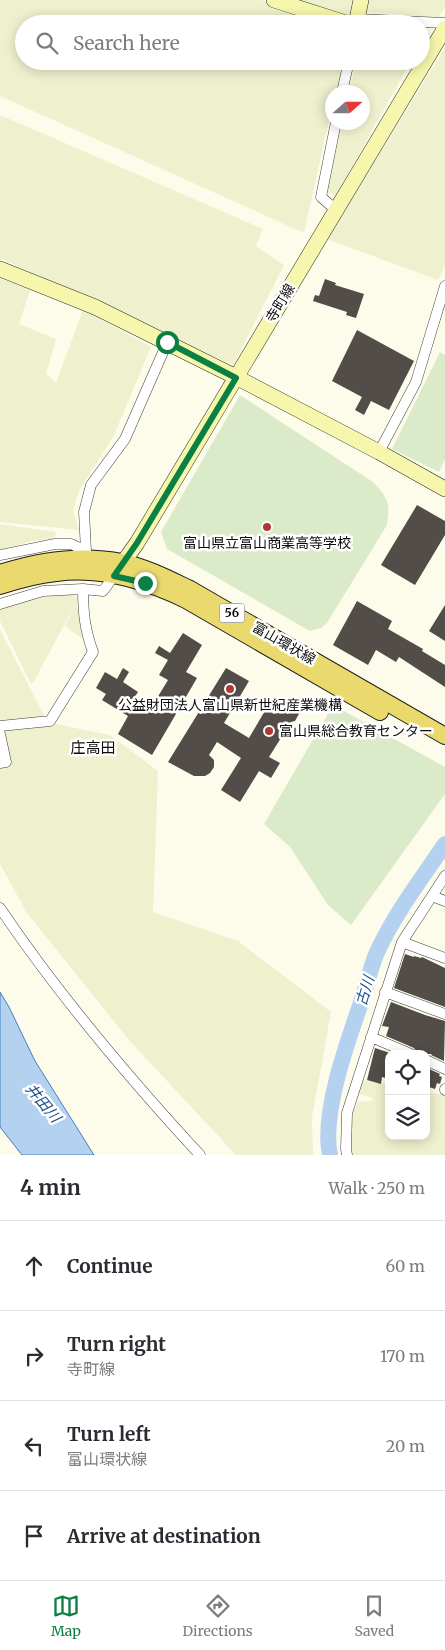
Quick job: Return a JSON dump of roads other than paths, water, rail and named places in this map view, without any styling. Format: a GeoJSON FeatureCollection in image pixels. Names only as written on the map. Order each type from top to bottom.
{"type":"FeatureCollection","features":[{"type":"Feature","properties":{"kind":"main road","name":"富山環状線"},"geometry":{"type":"LineString","coordinates":[[0,573],[23,566],[68,558],[90,558],[118,569],[134,580],[160,587],[186,600],[445,749]]}},
{"type":"Feature","properties":{"kind":"main road","name":"富山環状線"},"geometry":{"type":"LineString","coordinates":[[0,586],[26,578],[57,572],[118,569],[147,570],[190,589],[445,736]]}},
{"type":"Feature","properties":{"kind":"street"},"geometry":{"type":"LineString","coordinates":[[274,0],[329,15]]}},
{"type":"Feature","properties":{"kind":"street"},"geometry":{"type":"LineString","coordinates":[[356,15],[361,0]]}},
{"type":"Feature","properties":{"kind":"street"},"geometry":{"type":"LineString","coordinates":[[430,24],[445,24]]}},
{"type":"Feature","properties":{"kind":"street","name":"寺町線"},"geometry":{"type":"LineString","coordinates":[[430,53],[445,28]]}},
{"type":"Feature","properties":{"kind":"street"},"geometry":{"type":"LineString","coordinates":[[344,85],[347,70]]}},
{"type":"Feature","properties":{"kind":"street","name":"寺町線"},"geometry":{"type":"LineString","coordinates":[[118,569],[137,543],[420,70]]}},
{"type":"Feature","properties":{"kind":"street"},"geometry":{"type":"LineString","coordinates":[[334,130],[321,197],[336,210]]}},
{"type":"Feature","properties":{"kind":"street"},"geometry":{"type":"LineString","coordinates":[[0,269],[95,307],[167,342],[379,452],[445,489]]}},
{"type":"Feature","properties":{"kind":"street"},"geometry":{"type":"LineString","coordinates":[[379,452],[416,382],[445,286]]}},
{"type":"Feature","properties":{"kind":"street"},"geometry":{"type":"LineString","coordinates":[[0,555],[55,544],[71,544],[86,551],[84,512],[91,485],[124,439],[167,342]]}},
{"type":"Feature","properties":{"kind":"street"},"geometry":{"type":"LineString","coordinates":[[0,604],[43,591],[83,589],[103,591],[118,569]]}},
{"type":"Feature","properties":{"kind":"street"},"geometry":{"type":"LineString","coordinates":[[0,726],[50,721],[93,652],[87,635],[83,612],[83,589]]}},
{"type":"Feature","properties":{"kind":"street"},"geometry":{"type":"LineString","coordinates":[[0,734],[6,762],[0,763]]}},
{"type":"Feature","properties":{"kind":"street"},"geometry":{"type":"LineString","coordinates":[[347,1155],[347,1113],[402,942],[445,876]]}},
{"type":"Feature","properties":{"kind":"street"},"geometry":{"type":"LineString","coordinates":[[432,896],[445,901]]}},
{"type":"Feature","properties":{"kind":"street"},"geometry":{"type":"LineString","coordinates":[[0,908],[47,973],[112,1055],[167,1120],[200,1155]]}},
{"type":"Feature","properties":{"kind":"street"},"geometry":{"type":"LineString","coordinates":[[402,942],[445,958]]}},
{"type":"Feature","properties":{"kind":"street"},"geometry":{"type":"LineString","coordinates":[[385,992],[445,1014]]}},
{"type":"Feature","properties":{"kind":"street"},"geometry":{"type":"LineString","coordinates":[[371,1037],[402,1050]]}},
{"type":"Feature","properties":{"kind":"street"},"geometry":{"type":"LineString","coordinates":[[430,1062],[445,1068]]}},
{"type":"Feature","properties":{"kind":"water","name":"井田川"},"geometry":{"type":"Polygon","coordinates":[[[0,992],[35,1061],[94,1155],[22,1155],[0,1127],[0,992]]]}},
{"type":"Feature","properties":{"kind":"waterway","name":"古川"},"geometry":{"type":"LineString","coordinates":[[330,1155],[328,1138],[332,1098],[343,1056],[373,962],[393,922],[445,844]]}},
{"type":"Feature","properties":{"kind":"place","name":"富山県立富山商業高等学校"},"geometry":{"type":"Point","coordinates":[267,527]}},
{"type":"Feature","properties":{"kind":"place","name":"公益財団法人富山県新世紀産業機構"},"geometry":{"type":"Point","coordinates":[230,689]}},
{"type":"Feature","properties":{"kind":"place","name":"富山県総合教育センター"},"geometry":{"type":"Point","coordinates":[269,731]}},
{"type":"Feature","properties":{"kind":"district","name":"庄高田"},"geometry":{"type":"Point","coordinates":[93,748]}}]}
